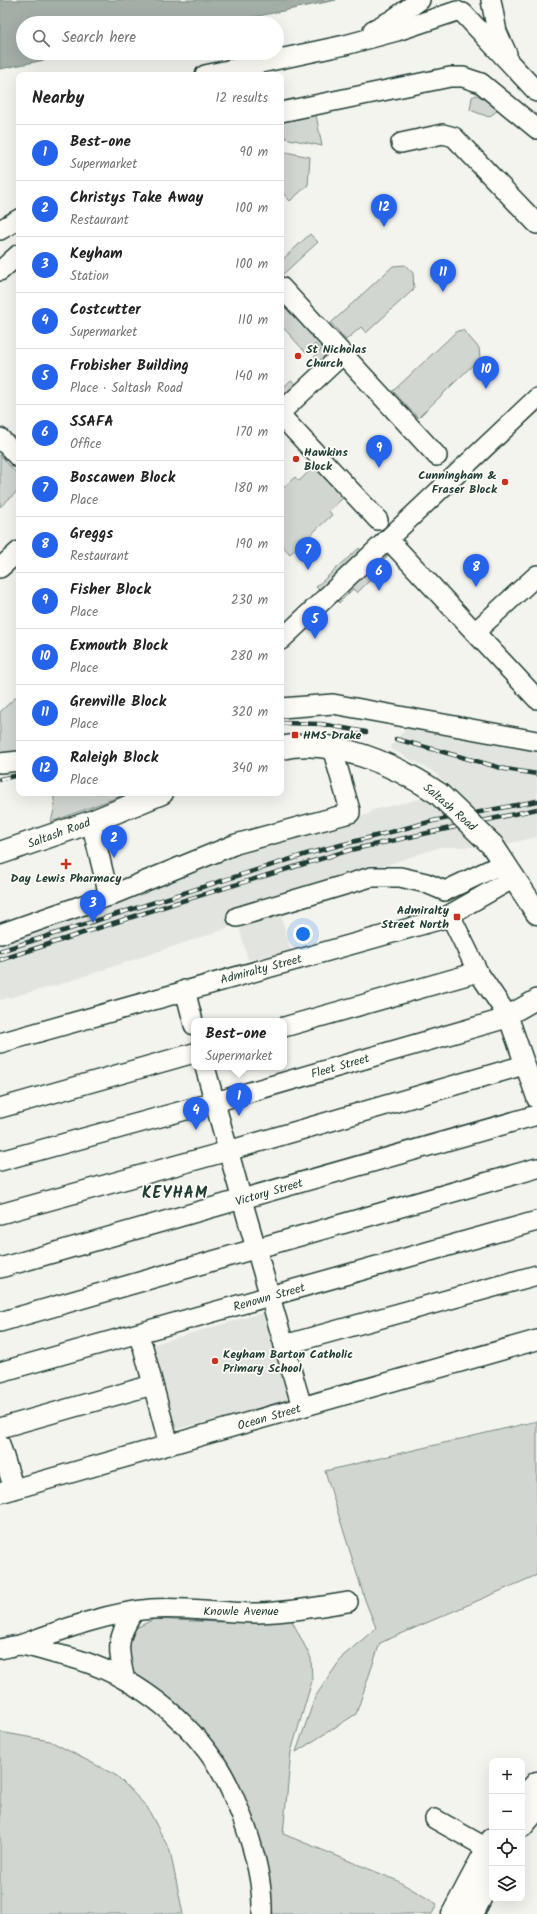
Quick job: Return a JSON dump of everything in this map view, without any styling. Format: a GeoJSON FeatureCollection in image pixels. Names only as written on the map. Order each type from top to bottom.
{"type":"FeatureCollection","features":[{"type":"Feature","properties":{"kind":"main road","name":"Saltash Road"},"geometry":{"type":"LineString","coordinates":[[284,748],[301,746],[332,748],[363,755],[417,779],[439,794],[492,845],[537,913]]}},
{"type":"Feature","properties":{"kind":"main road","name":"Saltash Road"},"geometry":{"type":"LineString","coordinates":[[0,853],[91,822],[155,796]]}},
{"type":"Feature","properties":{"kind":"main road"},"geometry":{"type":"LineString","coordinates":[[525,1796],[537,1783]]}},
{"type":"Feature","properties":{"kind":"main road"},"geometry":{"type":"LineString","coordinates":[[525,1822],[537,1808]]}},
{"type":"Feature","properties":{"kind":"main road"},"geometry":{"type":"LineString","coordinates":[[453,1914],[489,1848]]}},
{"type":"Feature","properties":{"kind":"main road"},"geometry":{"type":"LineString","coordinates":[[472,1914],[489,1882]]}},
{"type":"Feature","properties":{"kind":"street"},"geometry":{"type":"LineString","coordinates":[[345,45],[392,20],[420,0]]}},
{"type":"Feature","properties":{"kind":"street"},"geometry":{"type":"LineString","coordinates":[[284,58],[345,45],[397,31],[456,8],[476,11],[481,8],[486,0]]}},
{"type":"Feature","properties":{"kind":"street"},"geometry":{"type":"LineString","coordinates":[[491,0],[500,40],[514,68]]}},
{"type":"Feature","properties":{"kind":"street"},"geometry":{"type":"LineString","coordinates":[[456,8],[537,92]]}},
{"type":"Feature","properties":{"kind":"street"},"geometry":{"type":"LineString","coordinates":[[219,72],[275,60]]}},
{"type":"Feature","properties":{"kind":"street"},"geometry":{"type":"LineString","coordinates":[[284,111],[450,77],[463,76],[481,82],[537,128]]}},
{"type":"Feature","properties":{"kind":"street"},"geometry":{"type":"LineString","coordinates":[[401,143],[444,134],[454,137],[537,224]]}},
{"type":"Feature","properties":{"kind":"street"},"geometry":{"type":"LineString","coordinates":[[0,230],[16,221]]}},
{"type":"Feature","properties":{"kind":"street"},"geometry":{"type":"LineString","coordinates":[[0,271],[16,257]]}},
{"type":"Feature","properties":{"kind":"street"},"geometry":{"type":"LineString","coordinates":[[284,290],[437,456]]}},
{"type":"Feature","properties":{"kind":"street"},"geometry":{"type":"LineString","coordinates":[[284,409],[343,354]]}},
{"type":"Feature","properties":{"kind":"street"},"geometry":{"type":"LineString","coordinates":[[284,637],[537,398]]}},
{"type":"Feature","properties":{"kind":"street"},"geometry":{"type":"LineString","coordinates":[[284,419],[378,520]]}},
{"type":"Feature","properties":{"kind":"street"},"geometry":{"type":"LineString","coordinates":[[0,438],[16,455]]}},
{"type":"Feature","properties":{"kind":"street"},"geometry":{"type":"LineString","coordinates":[[388,539],[537,699]]}},
{"type":"Feature","properties":{"kind":"street"},"geometry":{"type":"LineString","coordinates":[[0,568],[16,554]]}},
{"type":"Feature","properties":{"kind":"street"},"geometry":{"type":"LineString","coordinates":[[475,632],[537,575]]}},
{"type":"Feature","properties":{"kind":"street"},"geometry":{"type":"LineString","coordinates":[[284,708],[333,704],[537,740]]}},
{"type":"Feature","properties":{"kind":"street"},"geometry":{"type":"LineString","coordinates":[[0,934],[109,896],[236,844],[350,813],[332,748]]}},
{"type":"Feature","properties":{"kind":"street"},"geometry":{"type":"LineString","coordinates":[[0,763],[16,761]]}},
{"type":"Feature","properties":{"kind":"street"},"geometry":{"type":"LineString","coordinates":[[91,822],[109,896]]}},
{"type":"Feature","properties":{"kind":"street"},"geometry":{"type":"LineString","coordinates":[[237,917],[371,877],[400,877],[426,883],[445,891],[509,871]]}},
{"type":"Feature","properties":{"kind":"street","name":"Admiralty Street"},"geometry":{"type":"LineString","coordinates":[[0,1043],[184,990],[442,919],[450,915],[509,871]]}},
{"type":"Feature","properties":{"kind":"street"},"geometry":{"type":"LineString","coordinates":[[450,915],[478,972],[508,1016],[537,1099]]}},
{"type":"Feature","properties":{"kind":"street"},"geometry":{"type":"LineString","coordinates":[[287,1026],[478,972]]}},
{"type":"Feature","properties":{"kind":"street"},"geometry":{"type":"LineString","coordinates":[[184,990],[192,1018]]}},
{"type":"Feature","properties":{"kind":"street","name":"Fleet Street"},"geometry":{"type":"LineString","coordinates":[[0,1161],[215,1102],[508,1016],[537,999]]}},
{"type":"Feature","properties":{"kind":"street"},"geometry":{"type":"LineString","coordinates":[[0,1108],[191,1054]]}},
{"type":"Feature","properties":{"kind":"street"},"geometry":{"type":"LineString","coordinates":[[0,1214],[228,1151],[524,1065]]}},
{"type":"Feature","properties":{"kind":"street"},"geometry":{"type":"LineString","coordinates":[[206,1070],[302,1407]]}},
{"type":"Feature","properties":{"kind":"street","name":"Victory Street"},"geometry":{"type":"LineString","coordinates":[[0,1268],[242,1200],[537,1114]]}},
{"type":"Feature","properties":{"kind":"street"},"geometry":{"type":"LineString","coordinates":[[0,1322],[537,1168]]}},
{"type":"Feature","properties":{"kind":"street","name":"Renown Street"},"geometry":{"type":"LineString","coordinates":[[0,1372],[537,1221]]}},
{"type":"Feature","properties":{"kind":"street"},"geometry":{"type":"LineString","coordinates":[[284,1346],[537,1275]]}},
{"type":"Feature","properties":{"kind":"street"},"geometry":{"type":"LineString","coordinates":[[137,1334],[169,1445]]}},
{"type":"Feature","properties":{"kind":"street","name":"Ocean Street"},"geometry":{"type":"LineString","coordinates":[[7,1491],[537,1340]]}},
{"type":"Feature","properties":{"kind":"street"},"geometry":{"type":"LineString","coordinates":[[0,1428],[152,1384]]}},
{"type":"Feature","properties":{"kind":"street"},"geometry":{"type":"LineString","coordinates":[[0,1444],[7,1491]]}},
{"type":"Feature","properties":{"kind":"street","name":"Knowle Avenue"},"geometry":{"type":"LineString","coordinates":[[0,1649],[20,1645],[73,1626],[118,1614],[152,1609],[258,1613],[302,1610],[348,1602]]}},
{"type":"Feature","properties":{"kind":"street"},"geometry":{"type":"LineString","coordinates":[[125,1680],[118,1652],[128,1620],[134,1612]]}},
{"type":"Feature","properties":{"kind":"street"},"geometry":{"type":"LineString","coordinates":[[20,1645],[74,1658],[112,1672],[140,1689],[177,1717],[202,1744],[216,1764],[237,1805],[250,1840],[259,1875],[262,1914]]}},
{"type":"Feature","properties":{"kind":"street"},"geometry":{"type":"LineString","coordinates":[[435,1819],[489,1846]]}},
{"type":"Feature","properties":{"kind":"shaded area"},"geometry":{"type":"Polygon","coordinates":[[[0,0],[336,0],[259,16],[16,16],[16,60],[44,60],[0,69],[0,0]]]}},
{"type":"Feature","properties":{"kind":"shaded area"},"geometry":{"type":"Polygon","coordinates":[[[477,95],[498,110],[489,117],[470,110],[472,97],[477,95]]]}},
{"type":"Feature","properties":{"kind":"shaded area"},"geometry":{"type":"Polygon","coordinates":[[[316,115],[322,146],[285,138],[284,122],[316,115]]]}},
{"type":"Feature","properties":{"kind":"shaded area"},"geometry":{"type":"Polygon","coordinates":[[[284,152],[310,157],[308,185],[290,201],[284,194],[284,152]]]}},
{"type":"Feature","properties":{"kind":"shaded area"},"geometry":{"type":"Polygon","coordinates":[[[310,234],[318,242],[284,273],[284,258],[310,234]]]}},
{"type":"Feature","properties":{"kind":"shaded area"},"geometry":{"type":"Polygon","coordinates":[[[405,265],[413,273],[414,289],[366,333],[361,327],[346,340],[331,323],[393,266],[405,265]]]}},
{"type":"Feature","properties":{"kind":"shaded area"},"geometry":{"type":"Polygon","coordinates":[[[284,303],[326,349],[320,367],[298,388],[284,395],[284,387],[291,380],[296,384],[317,365],[312,359],[321,350],[315,344],[306,353],[284,328],[284,303]]]}},
{"type":"Feature","properties":{"kind":"shaded area"},"geometry":{"type":"Polygon","coordinates":[[[463,330],[479,348],[480,358],[418,418],[393,391],[457,331],[463,330]]]}},
{"type":"Feature","properties":{"kind":"shaded area"},"geometry":{"type":"Polygon","coordinates":[[[0,455],[16,473],[16,493],[0,507],[0,455]]]}},
{"type":"Feature","properties":{"kind":"shaded area"},"geometry":{"type":"Polygon","coordinates":[[[316,465],[344,497],[329,511],[332,515],[290,554],[284,547],[284,487],[295,477],[299,481],[316,465]]]}},
{"type":"Feature","properties":{"kind":"shaded area"},"geometry":{"type":"Polygon","coordinates":[[[359,548],[362,552],[323,594],[316,587],[359,548]]]}},
{"type":"Feature","properties":{"kind":"shaded area"},"geometry":{"type":"Polygon","coordinates":[[[385,549],[391,553],[377,565],[381,569],[357,593],[353,589],[339,603],[334,598],[385,549]]]}},
{"type":"Feature","properties":{"kind":"shaded area"},"geometry":{"type":"Polygon","coordinates":[[[16,697],[16,757],[0,760],[0,712],[16,697]]]}},
{"type":"Feature","properties":{"kind":"shaded area"},"geometry":{"type":"Polygon","coordinates":[[[408,726],[537,747],[537,837],[507,844],[470,847],[440,847],[381,867],[310,884],[276,897],[291,951],[248,960],[238,923],[220,931],[58,985],[0,1000],[0,938],[164,885],[163,880],[240,848],[369,814],[372,810],[455,791],[432,771],[391,749],[391,746],[408,726]]]}},
{"type":"Feature","properties":{"kind":"shaded area"},"geometry":{"type":"Polygon","coordinates":[[[53,796],[121,796],[51,822],[55,806],[53,796]]]}},
{"type":"Feature","properties":{"kind":"shaded area","name":"Keyham Barton Catholic Primary School"},"geometry":{"type":"Polygon","coordinates":[[[268,1311],[290,1402],[165,1432],[147,1346],[268,1311]]]}},
{"type":"Feature","properties":{"kind":"shaded area"},"geometry":{"type":"Polygon","coordinates":[[[537,1421],[537,1575],[380,1643],[356,1714],[296,1752],[315,1697],[343,1656],[376,1628],[365,1600],[325,1471],[537,1421]]]}},
{"type":"Feature","properties":{"kind":"shaded area"},"geometry":{"type":"Polygon","coordinates":[[[154,1619],[216,1622],[291,1619],[311,1658],[312,1681],[291,1752],[283,1834],[396,1880],[437,1904],[432,1914],[273,1914],[269,1887],[228,1769],[134,1678],[121,1656],[130,1631],[154,1619]]]}},
{"type":"Feature","properties":{"kind":"shaded area"},"geometry":{"type":"Polygon","coordinates":[[[0,1732],[50,1741],[117,1776],[147,1807],[170,1851],[183,1914],[0,1914],[0,1732]]]}},
{"type":"Feature","properties":{"kind":"railway"},"geometry":{"type":"LineString","coordinates":[[284,723],[321,724],[366,732]]}},
{"type":"Feature","properties":{"kind":"railway"},"geometry":{"type":"LineString","coordinates":[[396,739],[505,769],[537,774]]}},
{"type":"Feature","properties":{"kind":"railway"},"geometry":{"type":"LineString","coordinates":[[0,779],[16,776]]}},
{"type":"Feature","properties":{"kind":"railway"},"geometry":{"type":"LineString","coordinates":[[0,951],[310,853],[433,821],[537,801]]}},
{"type":"Feature","properties":{"kind":"railway"},"geometry":{"type":"LineString","coordinates":[[0,960],[172,904],[350,850],[537,809]]}},
{"type":"Feature","properties":{"kind":"place","name":"Raleigh Block"},"geometry":{"type":"Point","coordinates":[384,227]}},
{"type":"Feature","properties":{"kind":"place","name":"Grenville Block"},"geometry":{"type":"Point","coordinates":[443,292]}},
{"type":"Feature","properties":{"kind":"place","name":"St Nicholas Church"},"geometry":{"type":"Point","coordinates":[298,356]}},
{"type":"Feature","properties":{"kind":"place","name":"Exmouth Block"},"geometry":{"type":"Point","coordinates":[486,389]}},
{"type":"Feature","properties":{"kind":"place","name":"Hawkins Block"},"geometry":{"type":"Point","coordinates":[296,459]}},
{"type":"Feature","properties":{"kind":"place","name":"Fisher Block"},"geometry":{"type":"Point","coordinates":[379,468]}},
{"type":"Feature","properties":{"kind":"place","name":"Cunningham & Fraser Block"},"geometry":{"type":"Point","coordinates":[505,482]}},
{"type":"Feature","properties":{"kind":"place","name":"Boscawen Block"},"geometry":{"type":"Point","coordinates":[308,570]}},
{"type":"Feature","properties":{"kind":"place","name":"Greggs"},"geometry":{"type":"Point","coordinates":[476,587]}},
{"type":"Feature","properties":{"kind":"place","name":"SSAFA"},"geometry":{"type":"Point","coordinates":[379,591]}},
{"type":"Feature","properties":{"kind":"place","name":"Frobisher Building"},"geometry":{"type":"Point","coordinates":[315,639]}},
{"type":"Feature","properties":{"kind":"place","name":"HMS Drake"},"geometry":{"type":"Point","coordinates":[295,735]}},
{"type":"Feature","properties":{"kind":"place","name":"Christys Take Away"},"geometry":{"type":"Point","coordinates":[114,858]}},
{"type":"Feature","properties":{"kind":"place","name":"Day Lewis Pharmacy"},"geometry":{"type":"Point","coordinates":[66,864]}},
{"type":"Feature","properties":{"kind":"place","name":"Admiralty Street North"},"geometry":{"type":"Point","coordinates":[457,917]}},
{"type":"Feature","properties":{"kind":"place","name":"Keyham"},"geometry":{"type":"Point","coordinates":[93,923]}},
{"type":"Feature","properties":{"kind":"place","name":"Best-one"},"geometry":{"type":"Point","coordinates":[239,1116]}},
{"type":"Feature","properties":{"kind":"place","name":"Costcutter"},"geometry":{"type":"Point","coordinates":[196,1130]}},
{"type":"Feature","properties":{"kind":"place","name":"Keyham Barton Catholic Primary School"},"geometry":{"type":"Point","coordinates":[215,1361]}},
{"type":"Feature","properties":{"kind":"district","name":"KEYHAM"},"geometry":{"type":"Point","coordinates":[175,1192]}}]}
